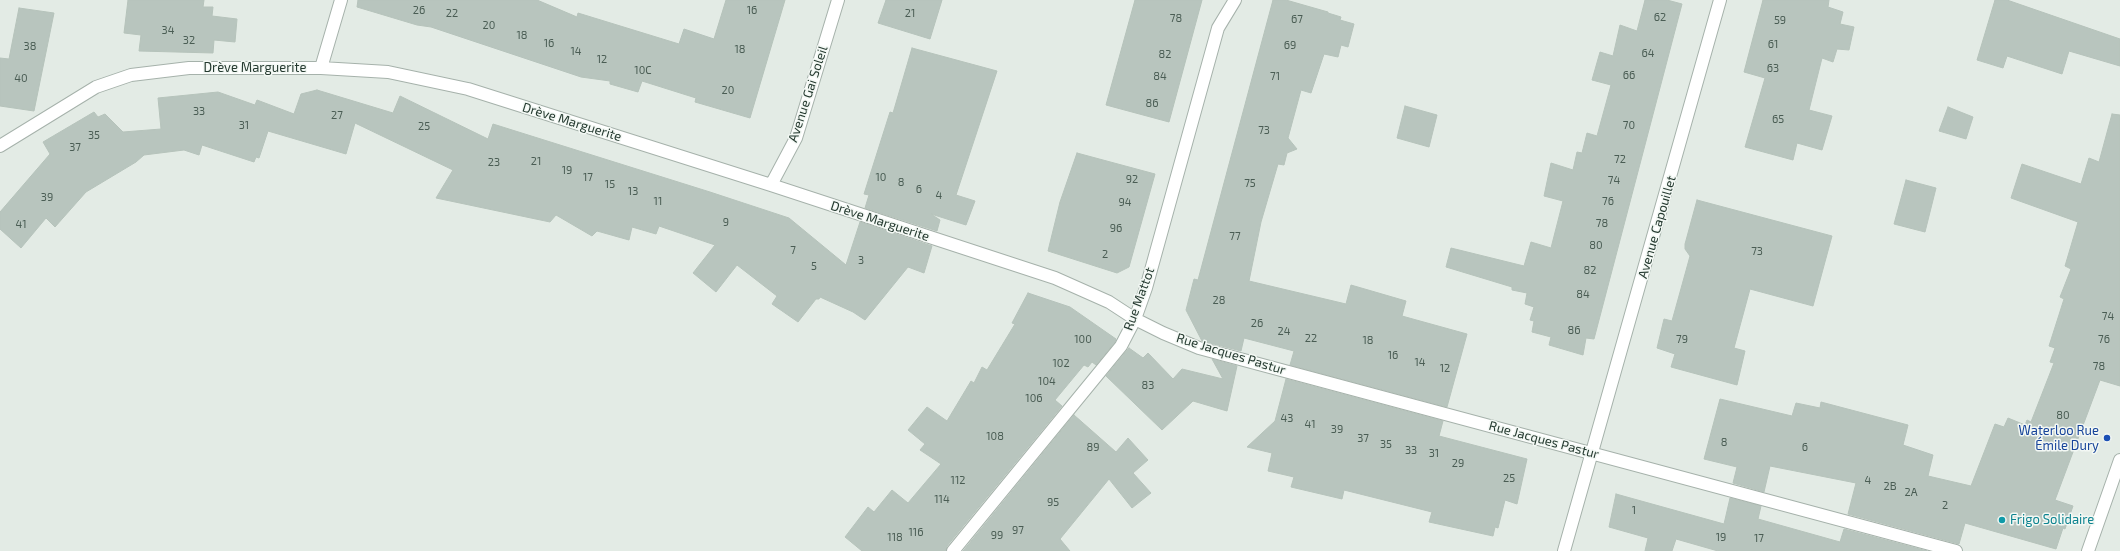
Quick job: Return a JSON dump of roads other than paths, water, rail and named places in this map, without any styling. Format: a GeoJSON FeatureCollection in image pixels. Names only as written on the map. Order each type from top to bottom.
{"type":"FeatureCollection","features":[{"type":"Feature","properties":{"kind":"street"},"geometry":{"type":"LineString","coordinates":[[321,68],[341,0]]}},
{"type":"Feature","properties":{"kind":"street","name":"Avenue Gai Soleil"},"geometry":{"type":"LineString","coordinates":[[771,185],[796,138],[838,0]]}},
{"type":"Feature","properties":{"kind":"street","name":"Rue Mattot"},"geometry":{"type":"LineString","coordinates":[[953,551],[1121,346],[1135,319],[1148,280],[1218,28],[1235,0]]}},
{"type":"Feature","properties":{"kind":"street","name":"Avenue Capouillet"},"geometry":{"type":"LineString","coordinates":[[1564,551],[1720,0]]}},
{"type":"Feature","properties":{"kind":"street","name":"Drève Marguerite"},"geometry":{"type":"LineString","coordinates":[[0,146],[96,87],[131,75],[189,68],[321,68],[388,72],[468,89],[771,185],[1055,278],[1109,302],[1135,319]]}},
{"type":"Feature","properties":{"kind":"street","name":"Rue Jacques Pastur"},"geometry":{"type":"LineString","coordinates":[[1135,319],[1199,348],[1956,551]]}},
{"type":"Feature","properties":{"kind":"street"},"geometry":{"type":"LineString","coordinates":[[2088,551],[2120,460]]}},
{"type":"Feature","properties":{"kind":"place","name":"Waterloo Rue Émile Dury"},"geometry":{"type":"Point","coordinates":[2107,438]}},
{"type":"Feature","properties":{"kind":"place","name":"Frigo Solidaire"},"geometry":{"type":"Point","coordinates":[2002,520]}}]}
